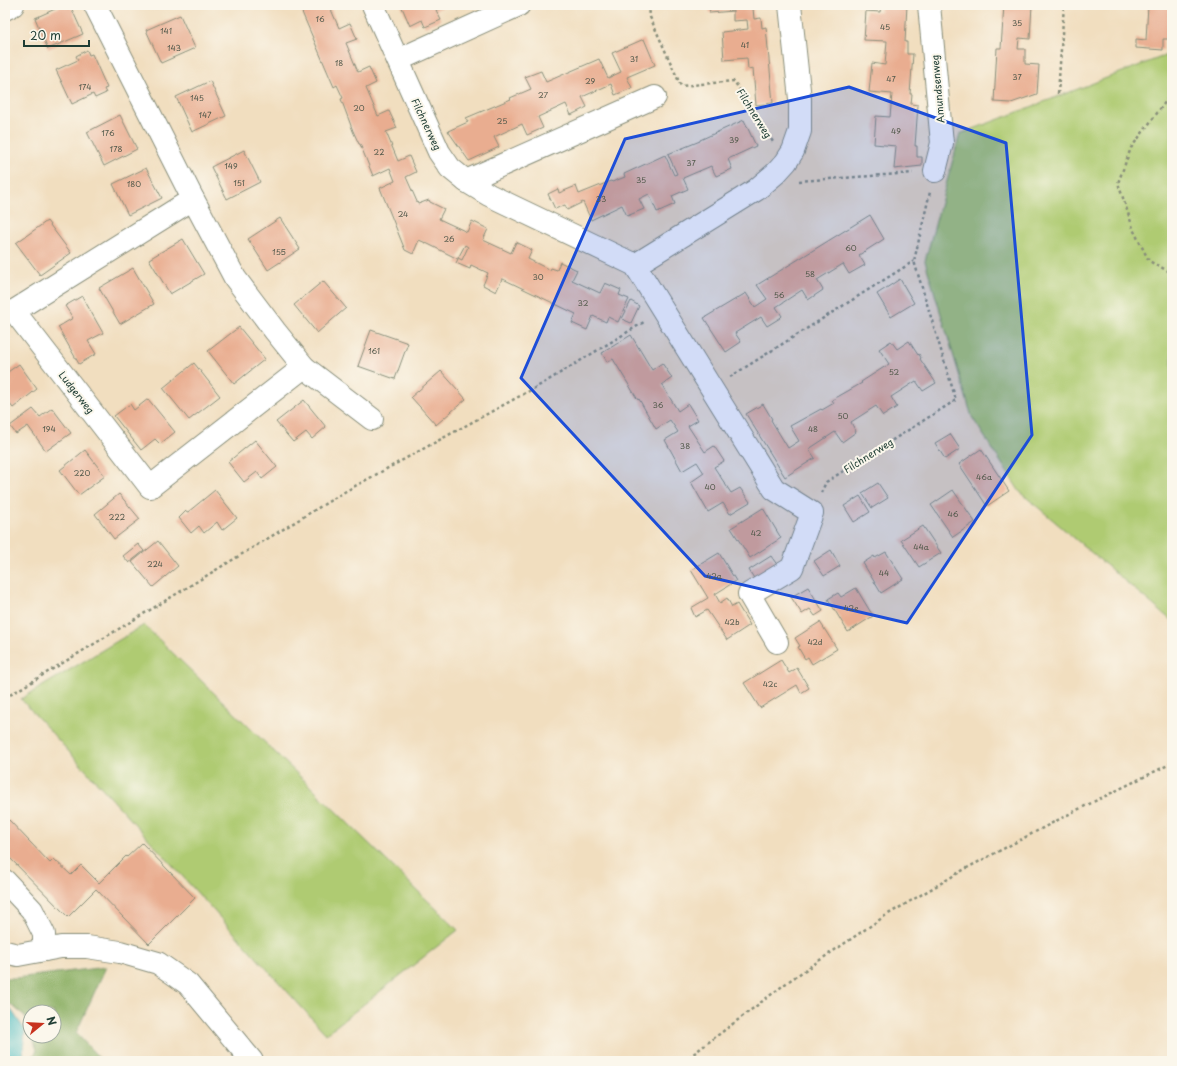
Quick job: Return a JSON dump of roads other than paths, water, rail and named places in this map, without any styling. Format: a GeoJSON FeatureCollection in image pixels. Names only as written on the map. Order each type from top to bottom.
{"type":"FeatureCollection","features":[{"type":"Feature","properties":{"kind":"street"},"geometry":{"type":"LineString","coordinates":[[5,9],[13,5]]}},
{"type":"Feature","properties":{"kind":"street"},"geometry":{"type":"LineString","coordinates":[[95,5],[193,199],[235,278],[304,367],[372,419]]}},
{"type":"Feature","properties":{"kind":"street","name":"Filchnerweg"},"geometry":{"type":"LineString","coordinates":[[373,5],[440,152],[450,168],[466,181],[489,195],[635,265]]}},
{"type":"Feature","properties":{"kind":"street"},"geometry":{"type":"LineString","coordinates":[[398,60],[519,5]]}},
{"type":"Feature","properties":{"kind":"street"},"geometry":{"type":"LineString","coordinates":[[777,642],[749,594],[792,568],[812,513],[774,489],[635,265],[756,190],[776,173],[793,151],[800,131],[800,100],[790,5]]}},
{"type":"Feature","properties":{"kind":"street","name":"Amundsenweg"},"geometry":{"type":"LineString","coordinates":[[929,5],[942,143],[935,171]]}},
{"type":"Feature","properties":{"kind":"street"},"geometry":{"type":"LineString","coordinates":[[466,181],[655,97]]}},
{"type":"Feature","properties":{"kind":"street","name":"Ludgerweg"},"geometry":{"type":"LineString","coordinates":[[193,199],[14,311],[150,487],[304,367]]}},
{"type":"Feature","properties":{"kind":"street"},"geometry":{"type":"LineString","coordinates":[[5,881],[32,910],[44,934],[44,950]]}},
{"type":"Feature","properties":{"kind":"street"},"geometry":{"type":"LineString","coordinates":[[5,952],[18,955],[61,947],[87,947],[120,952],[158,963],[188,984],[252,1061]]}},
{"type":"Feature","properties":{"kind":"water"},"geometry":{"type":"Polygon","coordinates":[[[5,1003],[22,1026],[22,1044],[24,1044],[23,1057],[19,1061],[5,1061],[5,1003]]]}},
{"type":"Feature","properties":{"kind":"waterway"},"geometry":{"type":"LineString","coordinates":[[5,1044],[23,1057],[33,1061]]}}]}
